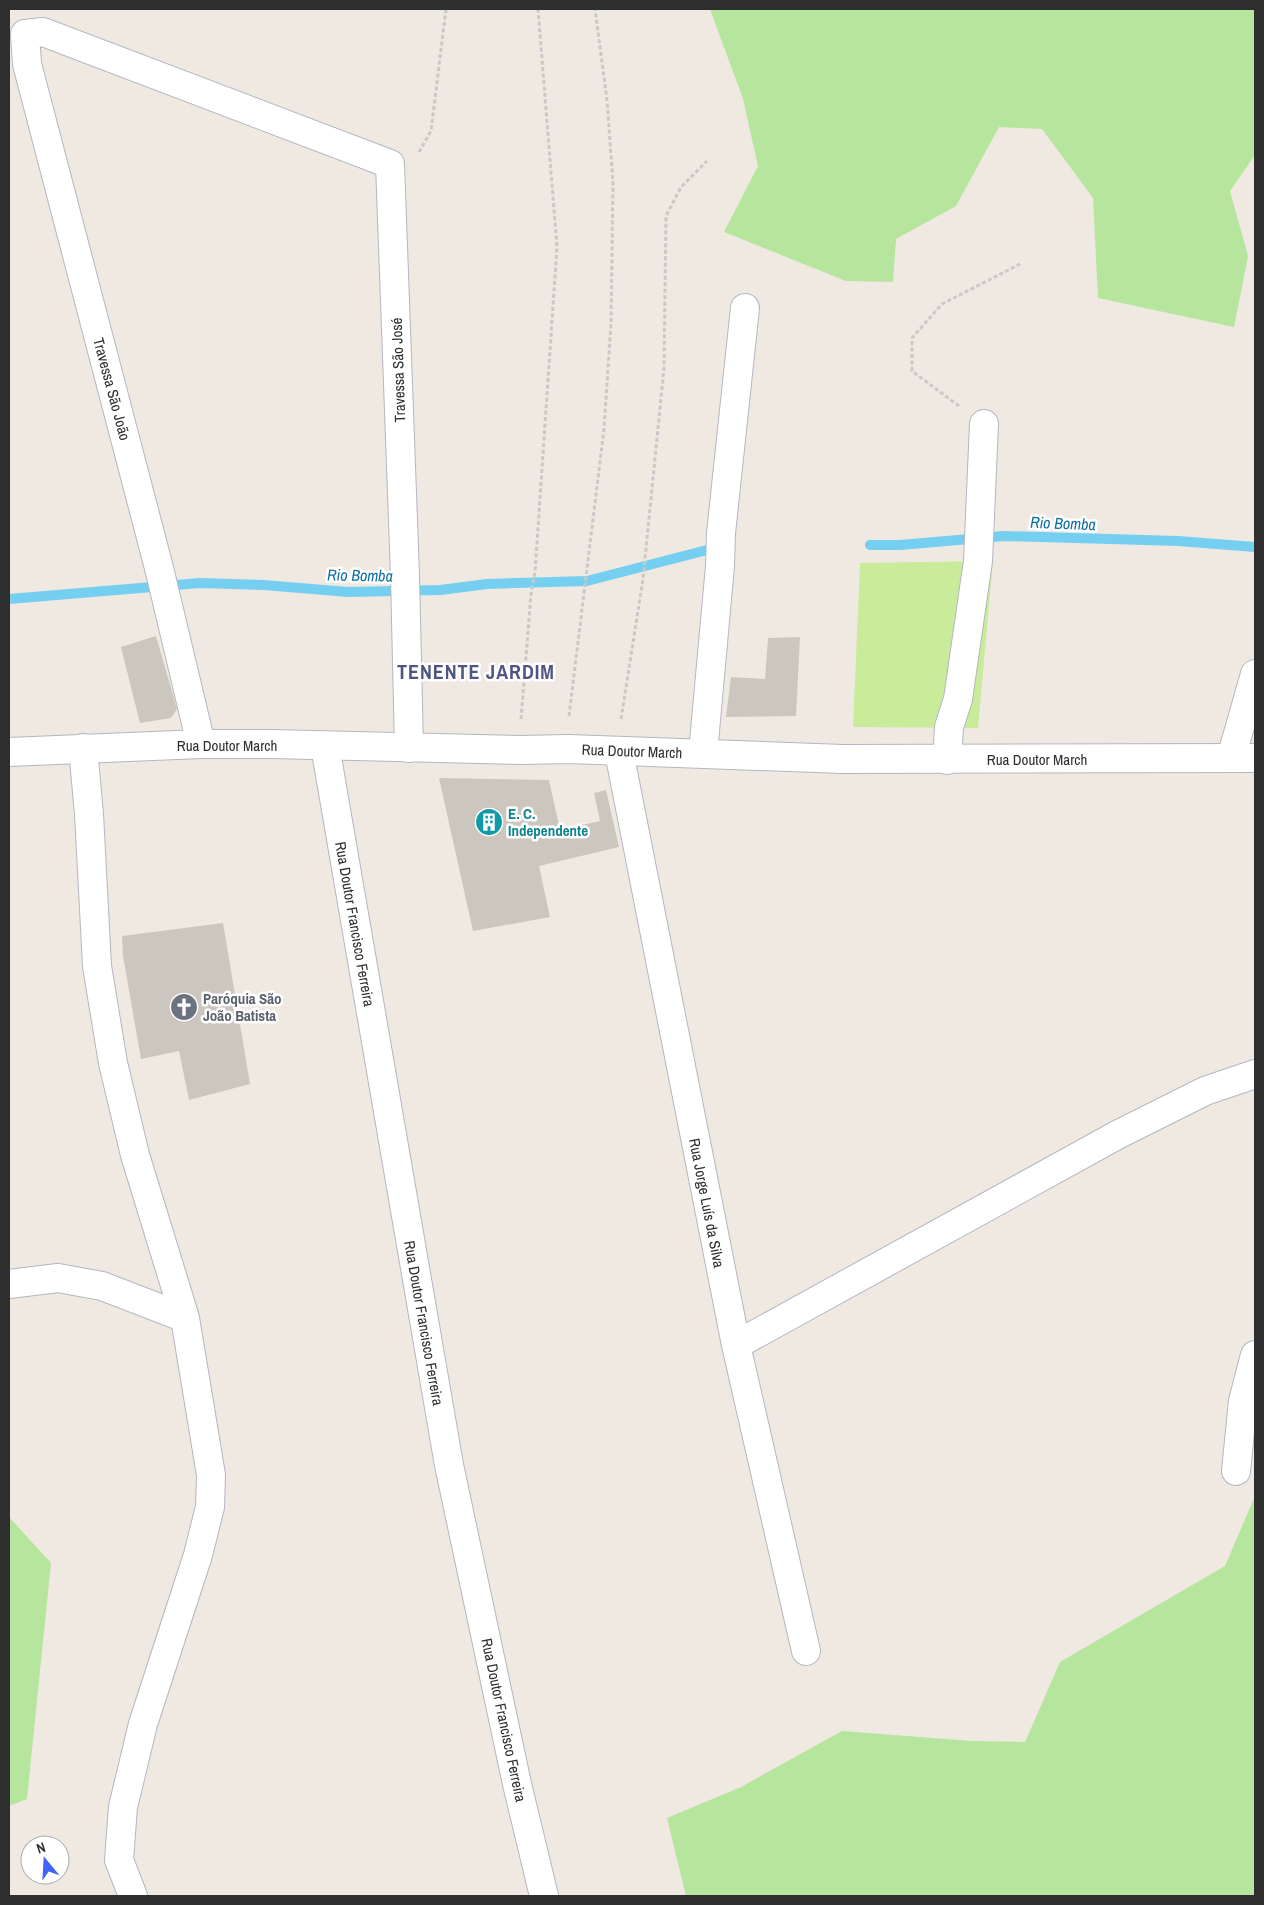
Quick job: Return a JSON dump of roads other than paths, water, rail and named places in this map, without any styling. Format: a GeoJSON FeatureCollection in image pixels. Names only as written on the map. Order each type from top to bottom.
{"type":"FeatureCollection","features":[{"type":"Feature","properties":{"kind":"street","name":"Travessa São João"},"geometry":{"type":"LineString","coordinates":[[201,744],[169,606],[27,64],[25,34],[43,32],[390,164]]}},
{"type":"Feature","properties":{"kind":"street","name":"Travessa São José"},"geometry":{"type":"LineString","coordinates":[[390,164],[405,576],[404,605],[409,748]]}},
{"type":"Feature","properties":{"kind":"street"},"geometry":{"type":"LineString","coordinates":[[703,753],[720,566],[721,533],[745,308]]}},
{"type":"Feature","properties":{"kind":"street"},"geometry":{"type":"LineString","coordinates":[[947,760],[948,727],[958,698],[978,561],[984,424]]}},
{"type":"Feature","properties":{"kind":"street"},"geometry":{"type":"LineString","coordinates":[[1243,758],[1255,674]]}},
{"type":"Feature","properties":{"kind":"street","name":"Rua Doutor March"},"geometry":{"type":"LineString","coordinates":[[9,752],[201,744],[703,753],[843,759],[1243,758]]}},
{"type":"Feature","properties":{"kind":"street","name":"Rua Doutor Francisco Ferreira"},"geometry":{"type":"LineString","coordinates":[[326,746],[449,1465],[517,1784],[544,1896]]}},
{"type":"Feature","properties":{"kind":"street"},"geometry":{"type":"LineString","coordinates":[[83,748],[89,814],[97,966],[113,1063],[135,1156],[185,1318],[211,1475],[210,1507],[198,1555],[143,1724],[123,1807],[119,1860],[133,1896]]}},
{"type":"Feature","properties":{"kind":"street","name":"Rua Jorge Luís da Silva"},"geometry":{"type":"LineString","coordinates":[[619,752],[736,1345],[806,1651]]}},
{"type":"Feature","properties":{"kind":"street"},"geometry":{"type":"LineString","coordinates":[[736,1345],[1119,1134],[1206,1091],[1255,1074]]}},
{"type":"Feature","properties":{"kind":"street"},"geometry":{"type":"LineString","coordinates":[[9,1284],[58,1278],[102,1286],[185,1318]]}},
{"type":"Feature","properties":{"kind":"street"},"geometry":{"type":"LineString","coordinates":[[1236,1471],[1243,1401],[1255,1355]]}},
{"type":"Feature","properties":{"kind":"waterway","name":"Rio Bomba"},"geometry":{"type":"LineString","coordinates":[[870,545],[900,545],[1004,536],[1178,541],[1255,547]]}},
{"type":"Feature","properties":{"kind":"waterway","name":"Rio Bomba"},"geometry":{"type":"LineString","coordinates":[[9,599],[200,583],[264,585],[348,592],[440,590],[487,584],[587,581],[707,550]]}},
{"type":"Feature","properties":{"kind":"place","name":"E. C. Independente"},"geometry":{"type":"Point","coordinates":[489,822]}},
{"type":"Feature","properties":{"kind":"place","name":"Paróquia São João Batista"},"geometry":{"type":"Point","coordinates":[184,1007]}},
{"type":"Feature","properties":{"kind":"district","name":"TENENTE JARDIM"},"geometry":{"type":"Point","coordinates":[476,671]}}]}
